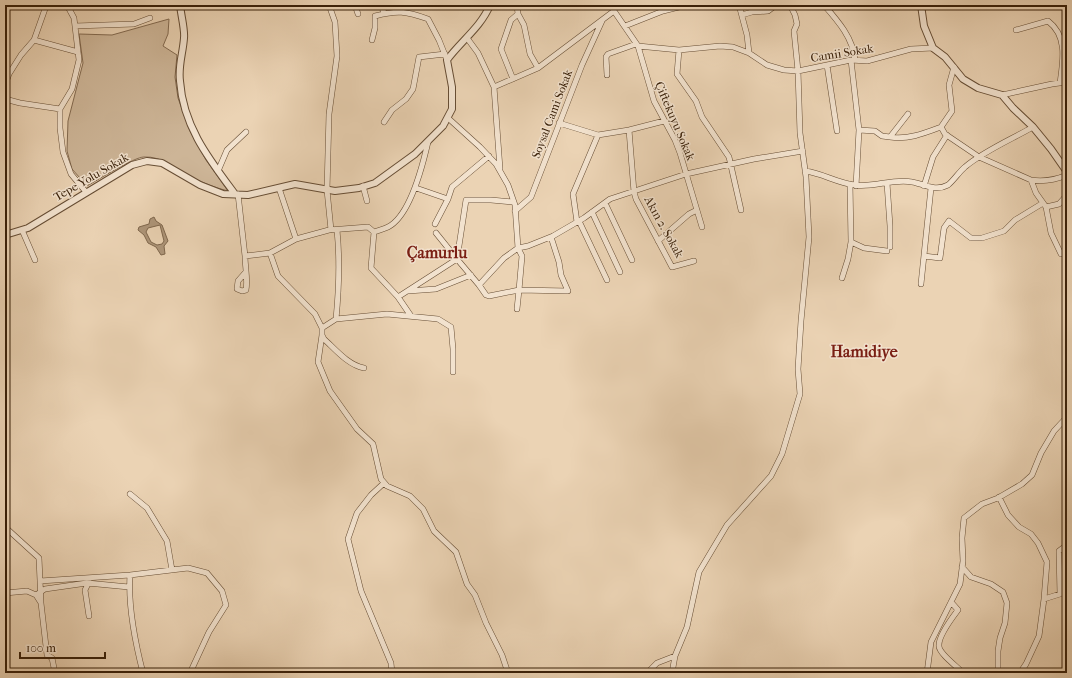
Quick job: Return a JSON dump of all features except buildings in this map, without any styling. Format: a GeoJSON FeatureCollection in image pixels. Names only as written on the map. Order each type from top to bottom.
{"type":"FeatureCollection","features":[{"type":"Feature","properties":{"kind":"street"},"geometry":{"type":"LineString","coordinates":[[5,85],[21,55],[34,40],[45,5]]}},
{"type":"Feature","properties":{"kind":"street"},"geometry":{"type":"LineString","coordinates":[[67,5],[74,18],[79,60],[72,89],[60,109],[63,152],[71,174],[86,192]]}},
{"type":"Feature","properties":{"kind":"street"},"geometry":{"type":"LineString","coordinates":[[180,5],[184,37],[180,64],[182,98],[192,130],[209,158],[236,194],[245,256],[245,273]]}},
{"type":"Feature","properties":{"kind":"street"},"geometry":{"type":"LineString","coordinates":[[329,5],[335,22],[337,56],[329,114],[328,190],[331,230]]}},
{"type":"Feature","properties":{"kind":"street"},"geometry":{"type":"LineString","coordinates":[[355,5],[358,14]]}},
{"type":"Feature","properties":{"kind":"street"},"geometry":{"type":"LineString","coordinates":[[380,5],[384,14]]}},
{"type":"Feature","properties":{"kind":"street"},"geometry":{"type":"LineString","coordinates":[[397,5],[400,12]]}},
{"type":"Feature","properties":{"kind":"street"},"geometry":{"type":"LineString","coordinates":[[384,122],[392,110],[406,99],[413,89],[419,57],[446,57],[467,38],[486,15],[490,5]]}},
{"type":"Feature","properties":{"kind":"street"},"geometry":{"type":"LineString","coordinates":[[517,5],[518,14],[524,25],[530,54],[538,68]]}},
{"type":"Feature","properties":{"kind":"street","name":"Çiftekuyu Sokak"},"geometry":{"type":"LineString","coordinates":[[613,5],[614,11],[637,45],[654,101],[675,140],[680,153],[702,227]]}},
{"type":"Feature","properties":{"kind":"street"},"geometry":{"type":"LineString","coordinates":[[624,26],[663,11],[687,5]]}},
{"type":"Feature","properties":{"kind":"street"},"geometry":{"type":"LineString","coordinates":[[740,5],[747,35],[749,53]]}},
{"type":"Feature","properties":{"kind":"street"},"geometry":{"type":"LineString","coordinates":[[742,15],[752,12],[768,11],[776,5]]}},
{"type":"Feature","properties":{"kind":"street"},"geometry":{"type":"LineString","coordinates":[[672,673],[675,656],[687,627],[699,572],[727,525],[771,476],[782,454],[800,394],[798,369],[809,237],[794,31],[797,24],[795,15],[790,5]]}},
{"type":"Feature","properties":{"kind":"street"},"geometry":{"type":"LineString","coordinates":[[824,5],[839,22],[854,51],[853,60],[859,130],[853,185],[851,242],[848,259],[842,278]]}},
{"type":"Feature","properties":{"kind":"street"},"geometry":{"type":"LineString","coordinates":[[921,5],[924,26],[934,48],[945,57],[963,79],[978,88],[1002,95],[1067,82]]}},
{"type":"Feature","properties":{"kind":"street"},"geometry":{"type":"LineString","coordinates":[[494,87],[538,68],[614,11]]}},
{"type":"Feature","properties":{"kind":"street"},"geometry":{"type":"LineString","coordinates":[[372,40],[375,28],[375,16],[404,12],[428,19],[446,57],[452,87],[452,109],[448,118],[496,164],[508,185],[515,211],[518,248],[522,256],[517,309]]}},
{"type":"Feature","properties":{"kind":"street"},"geometry":{"type":"LineString","coordinates":[[513,79],[501,49],[511,20],[518,14]]}},
{"type":"Feature","properties":{"kind":"street"},"geometry":{"type":"LineString","coordinates":[[75,26],[134,24],[150,18]]}},
{"type":"Feature","properties":{"kind":"street","name":"Soysal Cami Sokak"},"geometry":{"type":"LineString","coordinates":[[515,211],[531,197],[582,65],[603,19]]}},
{"type":"Feature","properties":{"kind":"street"},"geometry":{"type":"LineString","coordinates":[[1016,30],[1048,21],[1054,26],[1061,38],[1063,51],[1060,83]]}},
{"type":"Feature","properties":{"kind":"street"},"geometry":{"type":"LineString","coordinates":[[467,38],[478,53],[494,87],[500,171]]}},
{"type":"Feature","properties":{"kind":"street"},"geometry":{"type":"LineString","coordinates":[[34,40],[78,52]]}},
{"type":"Feature","properties":{"kind":"street"},"geometry":{"type":"LineString","coordinates":[[607,75],[606,57],[608,54],[637,45]]}},
{"type":"Feature","properties":{"kind":"street","name":"Camii Sokak"},"geometry":{"type":"LineString","coordinates":[[637,45],[678,50],[720,46],[733,47],[749,53],[767,64],[784,70],[798,71],[853,60],[867,61],[911,49],[934,48]]}},
{"type":"Feature","properties":{"kind":"street"},"geometry":{"type":"LineString","coordinates":[[678,50],[677,74],[696,101],[702,117],[729,157],[741,210]]}},
{"type":"Feature","properties":{"kind":"street"},"geometry":{"type":"LineString","coordinates":[[827,65],[837,131]]}},
{"type":"Feature","properties":{"kind":"street"},"geometry":{"type":"LineString","coordinates":[[859,130],[875,130],[882,136],[899,138],[917,135],[941,127],[952,111],[949,85],[954,67]]}},
{"type":"Feature","properties":{"kind":"street"},"geometry":{"type":"LineString","coordinates":[[1002,95],[1052,149],[1067,172]]}},
{"type":"Feature","properties":{"kind":"street"},"geometry":{"type":"LineString","coordinates":[[5,99],[20,103],[60,109]]}},
{"type":"Feature","properties":{"kind":"street"},"geometry":{"type":"LineString","coordinates":[[890,137],[908,114]]}},
{"type":"Feature","properties":{"kind":"street","name":"Tepe Yolu Sokak"},"geometry":{"type":"LineString","coordinates":[[5,235],[28,228],[132,164],[147,161],[162,164],[200,185],[223,194],[248,195],[295,184],[335,191],[375,183],[415,154],[444,126],[448,118]]}},
{"type":"Feature","properties":{"kind":"street"},"geometry":{"type":"LineString","coordinates":[[559,123],[598,135],[629,130],[664,121]]}},
{"type":"Feature","properties":{"kind":"street"},"geometry":{"type":"LineString","coordinates":[[941,127],[947,135],[979,157],[1031,180],[1052,180],[1067,175]]}},
{"type":"Feature","properties":{"kind":"street"},"geometry":{"type":"LineString","coordinates":[[805,171],[815,172],[853,185],[912,182],[931,188],[938,188],[948,184],[965,167],[979,157],[1033,127]]}},
{"type":"Feature","properties":{"kind":"street","name":"Akın 2. Sokak"},"geometry":{"type":"LineString","coordinates":[[629,130],[634,192],[636,199],[672,267],[694,261]]}},
{"type":"Feature","properties":{"kind":"street"},"geometry":{"type":"LineString","coordinates":[[218,171],[227,150],[246,132]]}},
{"type":"Feature","properties":{"kind":"street"},"geometry":{"type":"LineString","coordinates":[[598,135],[573,194],[578,221],[606,280]]}},
{"type":"Feature","properties":{"kind":"street"},"geometry":{"type":"LineString","coordinates":[[924,186],[933,157],[947,135]]}},
{"type":"Feature","properties":{"kind":"street"},"geometry":{"type":"LineString","coordinates":[[374,232],[389,227],[399,218],[416,188],[428,142]]}},
{"type":"Feature","properties":{"kind":"street"},"geometry":{"type":"LineString","coordinates":[[479,285],[504,258],[518,248],[528,246],[551,237],[610,199],[686,174],[803,151]]}},
{"type":"Feature","properties":{"kind":"street"},"geometry":{"type":"LineString","coordinates":[[435,224],[452,188],[488,156]]}},
{"type":"Feature","properties":{"kind":"street"},"geometry":{"type":"LineString","coordinates":[[1031,180],[1036,193],[1044,205],[1051,232],[1061,254]]}},
{"type":"Feature","properties":{"kind":"street"},"geometry":{"type":"LineString","coordinates":[[851,242],[864,248],[889,249],[890,226],[887,183]]}},
{"type":"Feature","properties":{"kind":"street"},"geometry":{"type":"LineString","coordinates":[[363,186],[367,201]]}},
{"type":"Feature","properties":{"kind":"street"},"geometry":{"type":"LineString","coordinates":[[279,188],[296,239]]}},
{"type":"Feature","properties":{"kind":"street"},"geometry":{"type":"LineString","coordinates":[[416,188],[448,199]]}},
{"type":"Feature","properties":{"kind":"street"},"geometry":{"type":"LineString","coordinates":[[921,284],[931,188]]}},
{"type":"Feature","properties":{"kind":"street"},"geometry":{"type":"LineString","coordinates":[[924,256],[940,258],[944,228],[949,221],[971,238],[982,238],[1004,231],[1015,220],[1044,205],[1059,204],[1067,195]]}},
{"type":"Feature","properties":{"kind":"street"},"geometry":{"type":"LineString","coordinates":[[398,296],[457,259],[466,200],[513,202]]}},
{"type":"Feature","properties":{"kind":"street"},"geometry":{"type":"LineString","coordinates":[[605,203],[632,260]]}},
{"type":"Feature","properties":{"kind":"street"},"geometry":{"type":"LineString","coordinates":[[658,241],[689,214],[697,210]]}},
{"type":"Feature","properties":{"kind":"street"},"geometry":{"type":"LineString","coordinates":[[592,212],[620,272]]}},
{"type":"Feature","properties":{"kind":"street"},"geometry":{"type":"LineString","coordinates":[[245,256],[270,253],[296,239],[331,230],[368,227],[374,232]]}},
{"type":"Feature","properties":{"kind":"street"},"geometry":{"type":"LineString","coordinates":[[22,230],[35,260]]}},
{"type":"Feature","properties":{"kind":"street"},"geometry":{"type":"LineString","coordinates":[[336,318],[339,288],[339,251],[337,230]]}},
{"type":"Feature","properties":{"kind":"street"},"geometry":{"type":"LineString","coordinates":[[374,232],[371,268],[398,296],[411,316]]}},
{"type":"Feature","properties":{"kind":"street"},"geometry":{"type":"LineString","coordinates":[[436,233],[486,295],[489,296],[519,290],[568,290],[561,275],[559,262],[551,237]]}},
{"type":"Feature","properties":{"kind":"street"},"geometry":{"type":"LineString","coordinates":[[270,253],[278,276],[315,314],[322,328],[318,362],[330,392],[356,429],[373,444],[381,480],[387,486],[410,496],[423,509],[434,531],[456,552],[467,584],[475,595],[486,623],[502,655],[508,673]]}},
{"type":"Feature","properties":{"kind":"street"},"geometry":{"type":"LineString","coordinates":[[407,291],[436,289],[471,275]]}},
{"type":"Feature","properties":{"kind":"street"},"geometry":{"type":"LineString","coordinates":[[322,328],[336,318],[387,314],[438,318],[451,327],[453,372]]}},
{"type":"Feature","properties":{"kind":"street"},"geometry":{"type":"LineString","coordinates":[[322,335],[324,339],[349,361],[356,366],[364,368]]}},
{"type":"Feature","properties":{"kind":"street"},"geometry":{"type":"LineString","coordinates":[[927,673],[931,642],[960,584],[964,561],[962,538],[964,518],[982,504],[999,497],[1022,484],[1032,475],[1041,453],[1054,431],[1067,417]]}},
{"type":"Feature","properties":{"kind":"street"},"geometry":{"type":"LineString","coordinates":[[384,483],[371,495],[357,513],[348,539],[361,591],[390,663],[392,673]]}},
{"type":"Feature","properties":{"kind":"street"},"geometry":{"type":"LineString","coordinates":[[130,494],[147,508],[168,540],[172,570]]}},
{"type":"Feature","properties":{"kind":"street"},"geometry":{"type":"LineString","coordinates":[[999,497],[1008,515],[1019,527],[1031,534],[1038,543],[1047,562],[1039,636],[1026,664],[1020,673]]}},
{"type":"Feature","properties":{"kind":"street"},"geometry":{"type":"LineString","coordinates":[[5,527],[39,558],[40,582],[38,593],[41,603],[47,655],[52,658],[55,673]]}},
{"type":"Feature","properties":{"kind":"street"},"geometry":{"type":"LineString","coordinates":[[1044,599],[1060,594],[1058,551],[1067,545]]}},
{"type":"Feature","properties":{"kind":"street"},"geometry":{"type":"LineString","coordinates":[[962,567],[971,577],[991,584],[1003,592],[1007,604],[1005,623],[1000,638],[998,651],[998,670],[1000,673]]}},
{"type":"Feature","properties":{"kind":"street"},"geometry":{"type":"LineString","coordinates":[[40,582],[130,575],[188,568],[207,572],[222,592],[226,605],[210,632],[190,673]]}},
{"type":"Feature","properties":{"kind":"street"},"geometry":{"type":"LineString","coordinates":[[130,575],[129,587],[136,648],[143,673]]}},
{"type":"Feature","properties":{"kind":"street"},"geometry":{"type":"LineString","coordinates":[[89,616],[85,590],[94,577]]}},
{"type":"Feature","properties":{"kind":"street"},"geometry":{"type":"LineString","coordinates":[[5,593],[27,591],[38,593],[45,589],[87,583],[129,587]]}},
{"type":"Feature","properties":{"kind":"street"},"geometry":{"type":"LineString","coordinates":[[951,602],[958,610],[950,621],[939,646],[941,651],[960,670],[960,673]]}},
{"type":"Feature","properties":{"kind":"street"},"geometry":{"type":"LineString","coordinates":[[647,673],[657,663],[675,656]]}},
{"type":"Feature","properties":{"kind":"shaded area"},"geometry":{"type":"Polygon","coordinates":[[[169,19],[168,34],[163,46],[177,55],[175,77],[178,98],[190,131],[206,160],[228,191],[214,187],[185,174],[163,161],[151,157],[139,158],[132,161],[87,186],[72,169],[67,151],[68,121],[83,63],[79,34],[112,35],[169,19]]]}},
{"type":"Feature","properties":{"kind":"shaded area"},"geometry":{"type":"Polygon","coordinates":[[[154,217],[156,221],[162,225],[168,241],[164,246],[165,254],[161,255],[156,247],[148,243],[144,235],[138,230],[139,227],[149,224],[150,219],[154,217]],[[160,225],[148,228],[146,232],[151,242],[157,245],[162,244],[164,241],[160,225]]]}},
{"type":"Feature","properties":{"kind":"district","name":"Çamurlu"},"geometry":{"type":"Point","coordinates":[437,252]}},
{"type":"Feature","properties":{"kind":"district","name":"Hamidiye"},"geometry":{"type":"Point","coordinates":[864,351]}}]}
